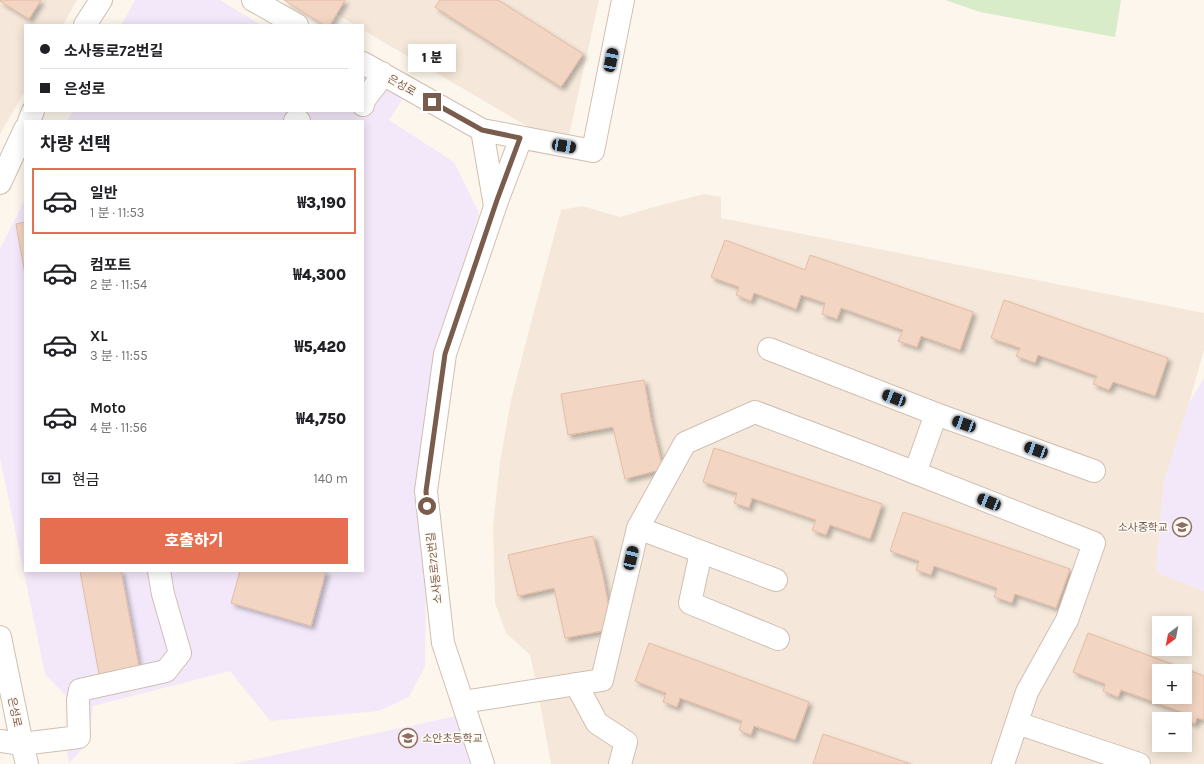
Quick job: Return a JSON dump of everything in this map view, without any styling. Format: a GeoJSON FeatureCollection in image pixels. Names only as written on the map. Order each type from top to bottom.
{"type":"FeatureCollection","features":[{"type":"Feature","properties":{"kind":"street"},"geometry":{"type":"LineString","coordinates":[[86,24],[101,0]]}},
{"type":"Feature","properties":{"kind":"street"},"geometry":{"type":"LineString","coordinates":[[253,0],[295,24]]}},
{"type":"Feature","properties":{"kind":"street"},"geometry":{"type":"LineString","coordinates":[[482,130],[593,151],[623,0]]}},
{"type":"Feature","properties":{"kind":"street","name":"은성로"},"geometry":{"type":"LineString","coordinates":[[364,64],[482,130]]}},
{"type":"Feature","properties":{"kind":"street"},"geometry":{"type":"LineString","coordinates":[[364,100],[381,78],[382,73]]}},
{"type":"Feature","properties":{"kind":"street","name":"소사동로72번길"},"geometry":{"type":"LineString","coordinates":[[482,130],[495,208]]}},
{"type":"Feature","properties":{"kind":"street"},"geometry":{"type":"LineString","coordinates":[[0,183],[24,131]]}},
{"type":"Feature","properties":{"kind":"street","name":"소사동로72번길"},"geometry":{"type":"LineString","coordinates":[[483,764],[442,643],[426,491],[445,354],[520,138]]}},
{"type":"Feature","properties":{"kind":"street"},"geometry":{"type":"LineString","coordinates":[[769,349],[936,414],[1094,471]]}},
{"type":"Feature","properties":{"kind":"street"},"geometry":{"type":"LineString","coordinates":[[462,702],[602,680],[638,528],[685,442],[755,412],[1094,543],[1067,620],[1027,692],[1003,764]]}},
{"type":"Feature","properties":{"kind":"street"},"geometry":{"type":"LineString","coordinates":[[915,473],[936,414]]}},
{"type":"Feature","properties":{"kind":"street"},"geometry":{"type":"LineString","coordinates":[[638,528],[776,580]]}},
{"type":"Feature","properties":{"kind":"street"},"geometry":{"type":"LineString","coordinates":[[701,552],[690,603],[778,639]]}},
{"type":"Feature","properties":{"kind":"street"},"geometry":{"type":"LineString","coordinates":[[0,741],[25,754],[78,737],[78,700],[80,690],[166,671],[180,654],[163,594],[159,572]]}},
{"type":"Feature","properties":{"kind":"street","name":"은성로"},"geometry":{"type":"LineString","coordinates":[[0,637],[25,754]]}},
{"type":"Feature","properties":{"kind":"street"},"geometry":{"type":"LineString","coordinates":[[576,684],[597,723],[626,742],[620,764]]}},
{"type":"Feature","properties":{"kind":"street"},"geometry":{"type":"LineString","coordinates":[[1017,723],[1139,764]]}},
{"type":"Feature","properties":{"kind":"shaded area"},"geometry":{"type":"Polygon","coordinates":[[[0,0],[77,0],[64,24],[24,24],[24,93],[0,134],[0,0]]]}},
{"type":"Feature","properties":{"kind":"shaded area"},"geometry":{"type":"Polygon","coordinates":[[[135,0],[220,0],[259,24],[122,24],[135,0]]]}},
{"type":"Feature","properties":{"kind":"shaded area"},"geometry":{"type":"Polygon","coordinates":[[[313,0],[599,0],[566,149],[364,31],[364,24],[353,24],[313,0]]]}},
{"type":"Feature","properties":{"kind":"shaded area"},"geometry":{"type":"Polygon","coordinates":[[[364,68],[406,94],[389,120],[454,162],[479,213],[436,353],[426,578],[425,666],[409,697],[379,711],[270,721],[230,671],[93,706],[88,743],[69,763],[65,745],[71,739],[67,697],[45,674],[0,458],[0,249],[24,201],[24,572],[364,572],[364,120],[68,120],[72,112],[364,112],[364,68]]]}},
{"type":"Feature","properties":{"kind":"shaded area"},"geometry":{"type":"Polygon","coordinates":[[[704,194],[721,197],[721,218],[1204,313],[1204,350],[1164,482],[1156,572],[1204,591],[1204,764],[551,764],[530,655],[506,633],[495,603],[493,526],[500,462],[511,400],[561,210],[582,206],[620,217],[704,194]]]}},
{"type":"Feature","properties":{"kind":"shaded area","name":"소사중학교"},"geometry":{"type":"Polygon","coordinates":[[[1204,378],[1204,591],[1156,572],[1164,482],[1189,403],[1204,378]]]}},
{"type":"Feature","properties":{"kind":"shaded area","name":"소안초등학교"},"geometry":{"type":"Polygon","coordinates":[[[456,716],[470,764],[233,764],[456,716]]]}},
{"type":"Feature","properties":{"kind":"green space"},"geometry":{"type":"Polygon","coordinates":[[[945,0],[1121,0],[1115,37],[980,12],[945,0]]]}},
{"type":"Feature","properties":{"kind":"building"},"geometry":{"type":"Polygon","coordinates":[[[0,0],[41,0],[29,19],[0,0]]]}},
{"type":"Feature","properties":{"kind":"building"},"geometry":{"type":"Polygon","coordinates":[[[284,0],[345,0],[331,24],[322,24],[284,0]]]}},
{"type":"Feature","properties":{"kind":"building"},"geometry":{"type":"Polygon","coordinates":[[[440,0],[498,0],[583,54],[561,87],[435,7],[440,0]]]}},
{"type":"Feature","properties":{"kind":"building"},"geometry":{"type":"Polygon","coordinates":[[[24,222],[24,268],[16,224],[24,222]]]}},
{"type":"Feature","properties":{"kind":"building"},"geometry":{"type":"Polygon","coordinates":[[[725,240],[805,270],[810,255],[973,312],[960,350],[921,336],[917,347],[898,341],[903,330],[841,308],[837,319],[822,314],[825,303],[801,295],[796,309],[754,293],[751,301],[736,295],[739,287],[711,277],[725,240]]]}},
{"type":"Feature","properties":{"kind":"building"},"geometry":{"type":"Polygon","coordinates":[[[1004,300],[1168,358],[1155,396],[1113,382],[1109,390],[1093,384],[1097,376],[1038,355],[1035,363],[1016,356],[1020,348],[991,338],[1004,300]]]}},
{"type":"Feature","properties":{"kind":"building"},"geometry":{"type":"Polygon","coordinates":[[[644,380],[651,420],[663,469],[625,479],[613,427],[568,435],[561,394],[644,380]]]}},
{"type":"Feature","properties":{"kind":"building"},"geometry":{"type":"Polygon","coordinates":[[[714,448],[882,504],[870,539],[830,525],[826,535],[812,530],[816,520],[752,498],[749,508],[734,503],[737,493],[703,482],[714,448]]]}},
{"type":"Feature","properties":{"kind":"building"},"geometry":{"type":"Polygon","coordinates":[[[903,512],[1070,569],[1056,608],[1015,594],[1012,603],[994,597],[997,588],[934,566],[931,575],[916,570],[919,561],[890,551],[903,512]]]}},
{"type":"Feature","properties":{"kind":"building"},"geometry":{"type":"Polygon","coordinates":[[[593,536],[603,576],[613,629],[565,638],[554,588],[518,596],[508,555],[593,536]]]}},
{"type":"Feature","properties":{"kind":"building"},"geometry":{"type":"Polygon","coordinates":[[[80,572],[121,572],[139,667],[99,674],[80,572]]]}},
{"type":"Feature","properties":{"kind":"building"},"geometry":{"type":"Polygon","coordinates":[[[240,572],[326,572],[311,626],[231,603],[240,572]]]}},
{"type":"Feature","properties":{"kind":"building"},"geometry":{"type":"Polygon","coordinates":[[[1088,633],[1172,664],[1152,664],[1152,701],[1121,690],[1118,697],[1103,691],[1105,684],[1073,672],[1088,633]]]}},
{"type":"Feature","properties":{"kind":"building"},"geometry":{"type":"Polygon","coordinates":[[[649,643],[809,702],[795,740],[754,726],[751,735],[739,730],[742,721],[680,698],[677,707],[663,702],[666,693],[635,681],[649,643]]]}},
{"type":"Feature","properties":{"kind":"building"},"geometry":{"type":"Polygon","coordinates":[[[1192,672],[1204,676],[1204,720],[1197,718],[1195,724],[1192,723],[1192,712],[1182,712],[1160,704],[1192,704],[1192,672]]]}},
{"type":"Feature","properties":{"kind":"building"},"geometry":{"type":"Polygon","coordinates":[[[823,734],[911,764],[813,764],[823,734]]]}},
{"type":"Feature","properties":{"kind":"place","name":"소사중학교"},"geometry":{"type":"Point","coordinates":[1182,527]}},
{"type":"Feature","properties":{"kind":"place","name":"소안초등학교"},"geometry":{"type":"Point","coordinates":[408,738]}},
{"type":"Feature","properties":{"kind":"route"},"geometry":{"type":"LineString","coordinates":[[427,506],[426,491],[445,354],[497,200],[520,138],[482,130],[432,102]]}}]}
